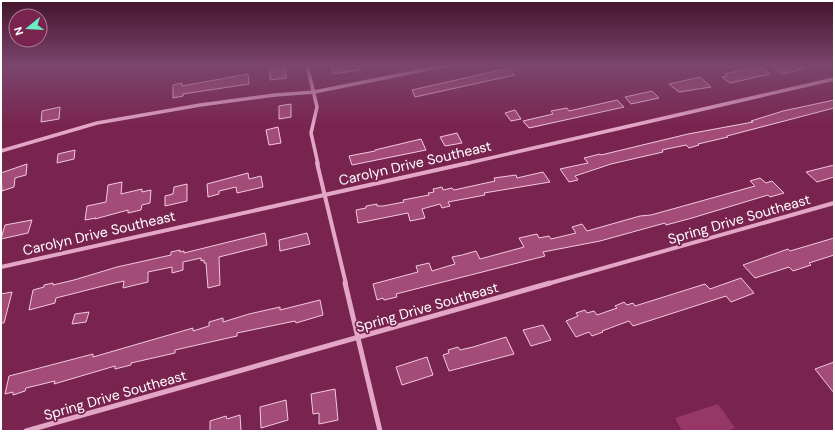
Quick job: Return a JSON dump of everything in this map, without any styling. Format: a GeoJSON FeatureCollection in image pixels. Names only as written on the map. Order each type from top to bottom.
{"type":"FeatureCollection","features":[{"type":"Feature","properties":{"kind":"street"},"geometry":{"type":"LineString","coordinates":[[312,85],[317,112],[311,133],[312,140],[380,431]]}},
{"type":"Feature","properties":{"kind":"street"},"geometry":{"type":"LineString","coordinates":[[1,151],[65,131],[97,123],[208,104],[275,95],[314,92],[348,85]]}},
{"type":"Feature","properties":{"kind":"street","name":"Carolyn Drive Southeast"},"geometry":{"type":"LineString","coordinates":[[1,267],[807,85]]}},
{"type":"Feature","properties":{"kind":"street","name":"Spring Drive Southeast"},"geometry":{"type":"LineString","coordinates":[[26,431],[834,203]]}},
{"type":"Feature","properties":{"kind":"shaded area"},"geometry":{"type":"Polygon","coordinates":[[[718,404],[735,428],[726,431],[682,431],[675,418],[718,404]]]}},
{"type":"Feature","properties":{"kind":"building"},"geometry":{"type":"Polygon","coordinates":[[[173,85],[241,85],[183,94],[183,96],[173,98],[173,85]]]}},
{"type":"Feature","properties":{"kind":"building"},"geometry":{"type":"Polygon","coordinates":[[[433,85],[469,85],[415,97],[412,90],[433,85]]]}},
{"type":"Feature","properties":{"kind":"building"},"geometry":{"type":"Polygon","coordinates":[[[670,85],[709,85],[711,87],[679,92],[670,85]]]}},
{"type":"Feature","properties":{"kind":"building"},"geometry":{"type":"Polygon","coordinates":[[[652,91],[659,98],[631,104],[625,97],[652,91]]]}},
{"type":"Feature","properties":{"kind":"building"},"geometry":{"type":"Polygon","coordinates":[[[617,100],[624,107],[529,128],[523,121],[553,114],[551,111],[567,108],[569,111],[617,100]]]}},
{"type":"Feature","properties":{"kind":"building"},"geometry":{"type":"Polygon","coordinates":[[[834,100],[834,108],[698,144],[699,145],[689,148],[686,145],[611,164],[575,176],[578,180],[569,182],[560,169],[588,163],[584,158],[688,134],[753,122],[751,121],[783,111],[834,100]]]}},
{"type":"Feature","properties":{"kind":"building"},"geometry":{"type":"Polygon","coordinates":[[[291,104],[291,117],[279,119],[279,106],[291,104]]]}},
{"type":"Feature","properties":{"kind":"building"},"geometry":{"type":"Polygon","coordinates":[[[60,107],[59,119],[41,122],[42,111],[60,107]]]}},
{"type":"Feature","properties":{"kind":"building"},"geometry":{"type":"Polygon","coordinates":[[[515,110],[521,119],[511,121],[505,113],[515,110]]]}},
{"type":"Feature","properties":{"kind":"building"},"geometry":{"type":"Polygon","coordinates":[[[278,127],[281,143],[269,145],[266,130],[278,127]]]}},
{"type":"Feature","properties":{"kind":"building"},"geometry":{"type":"Polygon","coordinates":[[[457,133],[462,143],[445,146],[440,137],[457,133]]]}},
{"type":"Feature","properties":{"kind":"building"},"geometry":{"type":"Polygon","coordinates":[[[421,139],[426,150],[352,165],[349,156],[375,151],[421,139]]]}},
{"type":"Feature","properties":{"kind":"building"},"geometry":{"type":"Polygon","coordinates":[[[75,150],[74,159],[57,163],[58,154],[75,150]]]}},
{"type":"Feature","properties":{"kind":"building"},"geometry":{"type":"Polygon","coordinates":[[[27,164],[26,175],[15,178],[14,187],[2,191],[1,173],[27,164]]]}},
{"type":"Feature","properties":{"kind":"building"},"geometry":{"type":"Polygon","coordinates":[[[834,165],[834,177],[817,182],[806,172],[834,165]]]}},
{"type":"Feature","properties":{"kind":"building"},"geometry":{"type":"Polygon","coordinates":[[[543,172],[550,182],[484,193],[485,195],[448,202],[450,206],[442,208],[440,204],[422,209],[425,218],[410,221],[408,213],[358,223],[356,210],[366,208],[366,206],[377,204],[377,206],[383,206],[404,202],[403,200],[429,195],[428,193],[434,192],[433,189],[442,187],[443,190],[452,188],[454,190],[495,181],[494,178],[516,175],[517,178],[543,172]]]}},
{"type":"Feature","properties":{"kind":"building"},"geometry":{"type":"Polygon","coordinates":[[[248,173],[249,179],[261,176],[263,187],[237,193],[236,187],[219,191],[219,194],[208,197],[207,184],[248,173]]]}},
{"type":"Feature","properties":{"kind":"building"},"geometry":{"type":"Polygon","coordinates":[[[760,178],[766,183],[772,181],[784,193],[770,197],[768,195],[666,225],[665,223],[600,241],[543,252],[545,256],[396,294],[397,297],[377,300],[373,284],[418,272],[416,266],[429,263],[432,271],[455,264],[452,257],[476,251],[480,259],[524,247],[519,238],[537,234],[539,238],[549,236],[551,239],[576,233],[572,227],[582,224],[587,231],[755,186],[750,181],[760,178]]]}},
{"type":"Feature","properties":{"kind":"building"},"geometry":{"type":"Polygon","coordinates":[[[122,182],[121,194],[142,189],[142,192],[151,190],[150,203],[142,205],[141,210],[128,213],[128,210],[95,219],[96,218],[85,220],[87,206],[106,202],[108,185],[122,182]]]}},
{"type":"Feature","properties":{"kind":"building"},"geometry":{"type":"Polygon","coordinates":[[[187,184],[187,201],[165,206],[165,196],[173,194],[174,187],[187,184]]]}},
{"type":"Feature","properties":{"kind":"building"},"geometry":{"type":"Polygon","coordinates":[[[32,220],[28,233],[1,239],[5,225],[32,220]]]}},
{"type":"Feature","properties":{"kind":"building"},"geometry":{"type":"Polygon","coordinates":[[[265,233],[267,245],[219,257],[220,285],[208,288],[206,263],[204,263],[204,260],[201,261],[201,258],[183,262],[183,270],[172,273],[172,267],[148,272],[148,282],[123,288],[124,281],[115,283],[56,298],[55,303],[29,310],[33,290],[44,287],[44,285],[53,283],[53,285],[117,267],[171,255],[171,252],[180,250],[180,252],[184,251],[184,253],[265,233]]]}},
{"type":"Feature","properties":{"kind":"building"},"geometry":{"type":"Polygon","coordinates":[[[307,233],[310,244],[280,251],[279,240],[307,233]]]}},
{"type":"Feature","properties":{"kind":"building"},"geometry":{"type":"Polygon","coordinates":[[[834,238],[834,255],[809,263],[811,265],[793,271],[789,267],[755,278],[743,265],[788,249],[790,251],[834,238]]]}},
{"type":"Feature","properties":{"kind":"building"},"geometry":{"type":"Polygon","coordinates":[[[741,278],[754,293],[731,302],[726,296],[633,326],[629,321],[592,336],[589,332],[576,337],[566,321],[578,316],[576,313],[585,310],[587,313],[594,311],[597,315],[617,308],[615,306],[624,302],[627,305],[633,303],[635,306],[705,284],[710,289],[741,278]]]}},
{"type":"Feature","properties":{"kind":"building"},"geometry":{"type":"Polygon","coordinates":[[[12,292],[4,323],[1,323],[1,294],[12,292]]]}},
{"type":"Feature","properties":{"kind":"building"},"geometry":{"type":"Polygon","coordinates":[[[320,300],[323,315],[296,323],[295,321],[237,333],[237,336],[175,350],[175,353],[131,363],[131,365],[115,369],[115,366],[54,384],[55,381],[26,388],[25,391],[13,395],[13,392],[5,394],[9,376],[93,354],[93,357],[193,328],[193,331],[209,326],[209,322],[223,318],[223,322],[249,314],[280,307],[280,310],[320,300]]]}},
{"type":"Feature","properties":{"kind":"building"},"geometry":{"type":"Polygon","coordinates":[[[89,312],[86,322],[72,324],[75,314],[89,312]]]}},
{"type":"Feature","properties":{"kind":"building"},"geometry":{"type":"Polygon","coordinates":[[[543,325],[551,340],[531,346],[523,330],[543,325]]]}},
{"type":"Feature","properties":{"kind":"building"},"geometry":{"type":"Polygon","coordinates":[[[506,337],[514,354],[449,371],[443,355],[449,353],[448,350],[458,347],[460,350],[506,337]]]}},
{"type":"Feature","properties":{"kind":"building"},"geometry":{"type":"Polygon","coordinates":[[[427,357],[433,375],[402,385],[396,367],[427,357]]]}},
{"type":"Feature","properties":{"kind":"building"},"geometry":{"type":"Polygon","coordinates":[[[834,362],[834,393],[815,369],[834,362]]]}},
{"type":"Feature","properties":{"kind":"building"},"geometry":{"type":"Polygon","coordinates":[[[335,389],[338,420],[319,424],[319,413],[313,414],[311,394],[335,389]]]}},
{"type":"Feature","properties":{"kind":"building"},"geometry":{"type":"Polygon","coordinates":[[[286,400],[288,420],[261,428],[260,407],[286,400]]]}},
{"type":"Feature","properties":{"kind":"building"},"geometry":{"type":"Polygon","coordinates":[[[240,415],[241,431],[210,431],[210,421],[226,416],[227,419],[240,415]]]}}]}
